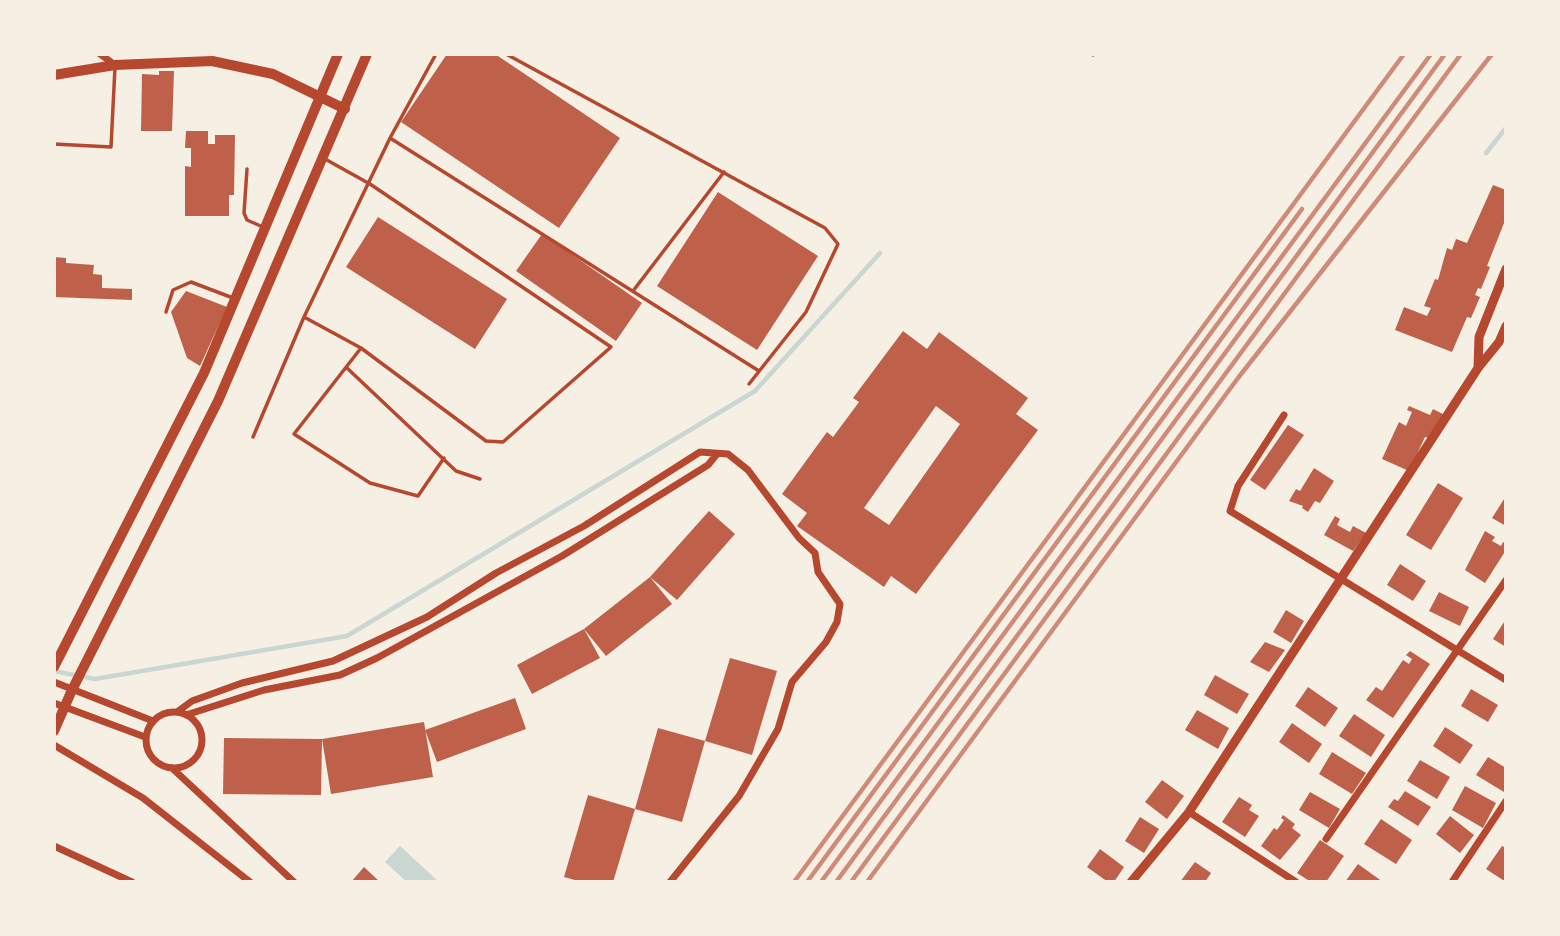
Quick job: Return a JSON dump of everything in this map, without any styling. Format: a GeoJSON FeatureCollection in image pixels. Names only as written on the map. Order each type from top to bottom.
{"type":"FeatureCollection","features":[{"type":"Feature","properties":{"kind":"main road"},"geometry":{"type":"LineString","coordinates":[[55,665],[204,373],[338,54]]}},
{"type":"Feature","properties":{"kind":"main road"},"geometry":{"type":"LineString","coordinates":[[54,731],[59,705],[74,686],[218,401],[325,159],[367,54]]}},
{"type":"Feature","properties":{"kind":"main road"},"geometry":{"type":"LineString","coordinates":[[54,75],[115,65],[212,61],[273,74],[345,109]]}},
{"type":"Feature","properties":{"kind":"street"},"geometry":{"type":"LineString","coordinates":[[100,54],[115,65]]}},
{"type":"Feature","properties":{"kind":"street"},"geometry":{"type":"LineString","coordinates":[[1478,368],[1479,337],[1506,269]]}},
{"type":"Feature","properties":{"kind":"street"},"geometry":{"type":"LineString","coordinates":[[1130,882],[1189,812],[1342,581],[1478,368],[1499,342],[1506,326]]}},
{"type":"Feature","properties":{"kind":"street"},"geometry":{"type":"LineString","coordinates":[[1284,415],[1238,486],[1230,510],[1506,680]]}},
{"type":"Feature","properties":{"kind":"street"},"geometry":{"type":"LineString","coordinates":[[177,712],[192,701],[242,683],[333,661],[427,617],[700,452],[728,454],[748,470],[799,538],[815,553],[818,572],[840,604],[837,622],[826,642],[792,682],[778,729],[739,796],[670,882]]}},
{"type":"Feature","properties":{"kind":"street"},"geometry":{"type":"LineString","coordinates":[[186,715],[264,690],[340,675],[408,642],[580,545],[708,464],[717,454]]}},
{"type":"Feature","properties":{"kind":"street"},"geometry":{"type":"LineString","coordinates":[[570,533],[580,545]]}},
{"type":"Feature","properties":{"kind":"street"},"geometry":{"type":"LineString","coordinates":[[1326,839],[1506,580]]}},
{"type":"Feature","properties":{"kind":"street"},"geometry":{"type":"LineString","coordinates":[[54,682],[74,686],[153,721]]}},
{"type":"Feature","properties":{"kind":"street"},"geometry":{"type":"LineString","coordinates":[[59,705],[145,737]]}},
{"type":"Feature","properties":{"kind":"street"},"geometry":{"type":"LineString","coordinates":[[172,768],[190,763],[201,748],[200,729],[186,715],[177,712],[168,712],[153,721],[145,737],[146,746],[154,761],[172,768],[294,882]]}},
{"type":"Feature","properties":{"kind":"street"},"geometry":{"type":"LineString","coordinates":[[54,745],[143,798],[250,882]]}},
{"type":"Feature","properties":{"kind":"street"},"geometry":{"type":"LineString","coordinates":[[1452,882],[1506,801]]}},
{"type":"Feature","properties":{"kind":"street"},"geometry":{"type":"LineString","coordinates":[[1189,812],[1296,882]]}},
{"type":"Feature","properties":{"kind":"street"},"geometry":{"type":"LineString","coordinates":[[54,846],[132,882]]}},
{"type":"Feature","properties":{"kind":"lane"},"geometry":{"type":"LineString","coordinates":[[253,437],[304,317],[390,138],[436,54]]}},
{"type":"Feature","properties":{"kind":"lane"},"geometry":{"type":"LineString","coordinates":[[506,54],[825,228],[838,244],[806,313],[749,384]]}},
{"type":"Feature","properties":{"kind":"lane"},"geometry":{"type":"LineString","coordinates":[[54,144],[111,147],[115,65]]}},
{"type":"Feature","properties":{"kind":"lane"},"geometry":{"type":"LineString","coordinates":[[390,138],[759,371]]}},
{"type":"Feature","properties":{"kind":"lane"},"geometry":{"type":"LineString","coordinates":[[304,317],[361,348],[486,441],[503,442],[611,347],[370,184],[325,159]]}},
{"type":"Feature","properties":{"kind":"lane"},"geometry":{"type":"LineString","coordinates":[[247,169],[244,213],[247,220],[265,228]]}},
{"type":"Feature","properties":{"kind":"lane"},"geometry":{"type":"LineString","coordinates":[[632,291],[724,172]]}},
{"type":"Feature","properties":{"kind":"lane"},"geometry":{"type":"LineString","coordinates":[[166,312],[173,290],[191,282],[235,299]]}},
{"type":"Feature","properties":{"kind":"lane"},"geometry":{"type":"LineString","coordinates":[[361,348],[294,434],[370,483],[418,496],[444,458]]}},
{"type":"Feature","properties":{"kind":"lane"},"geometry":{"type":"LineString","coordinates":[[348,368],[457,471],[480,479]]}},
{"type":"Feature","properties":{"kind":"shaded area"},"geometry":{"type":"Polygon","coordinates":[[[400,846],[439,882],[407,882],[385,862],[400,846]]]}},
{"type":"Feature","properties":{"kind":"building"},"geometry":{"type":"Polygon","coordinates":[[[447,54],[495,54],[620,138],[559,228],[401,122],[447,54]]]}},
{"type":"Feature","properties":{"kind":"building"},"geometry":{"type":"Polygon","coordinates":[[[159,71],[174,71],[172,131],[141,131],[142,74],[159,75],[159,71]]]}},
{"type":"Feature","properties":{"kind":"building"},"geometry":{"type":"Polygon","coordinates":[[[186,131],[208,131],[208,144],[215,144],[215,135],[235,135],[234,195],[229,195],[229,216],[185,216],[185,166],[191,167],[191,148],[185,148],[186,131]]]}},
{"type":"Feature","properties":{"kind":"building"},"geometry":{"type":"Polygon","coordinates":[[[1493,185],[1506,190],[1506,218],[1487,266],[1490,267],[1481,289],[1478,288],[1475,295],[1480,297],[1471,318],[1467,317],[1452,352],[1395,330],[1404,307],[1427,316],[1431,308],[1424,306],[1435,279],[1438,280],[1447,248],[1452,250],[1456,239],[1467,243],[1493,185]]]}},
{"type":"Feature","properties":{"kind":"building"},"geometry":{"type":"Polygon","coordinates":[[[718,192],[818,256],[757,350],[657,286],[718,192]]]}},
{"type":"Feature","properties":{"kind":"building"},"geometry":{"type":"Polygon","coordinates":[[[378,217],[507,299],[475,349],[346,267],[378,217]]]}},
{"type":"Feature","properties":{"kind":"building"},"geometry":{"type":"Polygon","coordinates":[[[542,234],[642,303],[616,341],[516,271],[542,234]]]}},
{"type":"Feature","properties":{"kind":"building"},"geometry":{"type":"Polygon","coordinates":[[[54,257],[66,258],[66,263],[94,265],[93,274],[102,275],[102,288],[132,289],[132,300],[54,297],[54,257]]]}},
{"type":"Feature","properties":{"kind":"building"},"geometry":{"type":"Polygon","coordinates":[[[186,291],[227,307],[200,366],[187,358],[171,312],[186,291]]]}},
{"type":"Feature","properties":{"kind":"building"},"geometry":{"type":"Polygon","coordinates":[[[903,331],[927,349],[939,332],[1028,398],[1016,414],[1038,430],[916,594],[891,576],[884,587],[797,526],[807,513],[782,494],[827,432],[833,437],[859,402],[853,398],[903,331]],[[936,406],[864,508],[889,525],[960,424],[936,406]]]}},
{"type":"Feature","properties":{"kind":"building"},"geometry":{"type":"Polygon","coordinates":[[[1409,406],[1430,415],[1433,409],[1443,414],[1432,439],[1425,437],[1409,471],[1382,459],[1399,422],[1406,426],[1412,412],[1407,410],[1409,406]]]}},
{"type":"Feature","properties":{"kind":"building"},"geometry":{"type":"Polygon","coordinates":[[[1288,425],[1304,435],[1265,490],[1250,480],[1288,425]]]}},
{"type":"Feature","properties":{"kind":"building"},"geometry":{"type":"Polygon","coordinates":[[[1314,468],[1334,481],[1320,503],[1315,501],[1308,512],[1303,506],[1289,501],[1296,489],[1300,491],[1314,468]]]}},
{"type":"Feature","properties":{"kind":"building"},"geometry":{"type":"Polygon","coordinates":[[[1438,483],[1463,498],[1431,550],[1406,535],[1438,483]]]}},
{"type":"Feature","properties":{"kind":"building"},"geometry":{"type":"Polygon","coordinates":[[[1506,496],[1506,526],[1492,518],[1506,496]]]}},
{"type":"Feature","properties":{"kind":"building"},"geometry":{"type":"Polygon","coordinates":[[[709,511],[735,534],[677,600],[650,577],[709,511]]]}},
{"type":"Feature","properties":{"kind":"building"},"geometry":{"type":"Polygon","coordinates":[[[1335,516],[1340,519],[1337,525],[1350,532],[1353,526],[1366,533],[1353,551],[1324,535],[1335,516]]]}},
{"type":"Feature","properties":{"kind":"building"},"geometry":{"type":"Polygon","coordinates":[[[1485,531],[1495,537],[1492,541],[1501,546],[1503,542],[1506,544],[1506,550],[1485,583],[1465,570],[1485,531]]]}},
{"type":"Feature","properties":{"kind":"building"},"geometry":{"type":"Polygon","coordinates":[[[1400,564],[1426,581],[1413,601],[1387,585],[1400,564]]]}},
{"type":"Feature","properties":{"kind":"building"},"geometry":{"type":"Polygon","coordinates":[[[650,577],[672,604],[606,656],[584,629],[650,577]]]}},
{"type":"Feature","properties":{"kind":"building"},"geometry":{"type":"Polygon","coordinates":[[[1439,592],[1469,607],[1460,626],[1429,611],[1439,592]]]}},
{"type":"Feature","properties":{"kind":"building"},"geometry":{"type":"Polygon","coordinates":[[[1286,610],[1304,621],[1291,643],[1273,632],[1286,610]]]}},
{"type":"Feature","properties":{"kind":"building"},"geometry":{"type":"Polygon","coordinates":[[[1506,619],[1506,647],[1493,639],[1506,619]]]}},
{"type":"Feature","properties":{"kind":"building"},"geometry":{"type":"Polygon","coordinates":[[[584,629],[600,658],[532,694],[517,665],[584,629]]]}},
{"type":"Feature","properties":{"kind":"building"},"geometry":{"type":"Polygon","coordinates":[[[1265,642],[1285,650],[1269,672],[1250,662],[1265,642]]]}},
{"type":"Feature","properties":{"kind":"building"},"geometry":{"type":"Polygon","coordinates":[[[1410,651],[1430,664],[1393,718],[1366,700],[1376,687],[1382,691],[1403,660],[1409,664],[1412,659],[1406,655],[1410,651]]]}},
{"type":"Feature","properties":{"kind":"building"},"geometry":{"type":"Polygon","coordinates":[[[730,658],[777,671],[752,755],[705,741],[730,658]]]}},
{"type":"Feature","properties":{"kind":"building"},"geometry":{"type":"Polygon","coordinates":[[[1215,675],[1249,694],[1237,714],[1204,695],[1215,675]]]}},
{"type":"Feature","properties":{"kind":"building"},"geometry":{"type":"Polygon","coordinates":[[[1308,687],[1338,708],[1325,727],[1295,706],[1308,687]]]}},
{"type":"Feature","properties":{"kind":"building"},"geometry":{"type":"Polygon","coordinates":[[[1471,689],[1498,705],[1488,722],[1461,706],[1471,689]]]}},
{"type":"Feature","properties":{"kind":"building"},"geometry":{"type":"Polygon","coordinates":[[[515,698],[526,729],[437,762],[425,730],[515,698]]]}},
{"type":"Feature","properties":{"kind":"building"},"geometry":{"type":"Polygon","coordinates":[[[1197,710],[1229,728],[1218,749],[1185,730],[1197,710]]]}},
{"type":"Feature","properties":{"kind":"building"},"geometry":{"type":"Polygon","coordinates":[[[1354,714],[1385,735],[1371,757],[1339,736],[1354,714]]]}},
{"type":"Feature","properties":{"kind":"building"},"geometry":{"type":"Polygon","coordinates":[[[424,722],[433,777],[331,794],[322,739],[424,722]]]}},
{"type":"Feature","properties":{"kind":"building"},"geometry":{"type":"Polygon","coordinates":[[[1292,723],[1322,744],[1309,763],[1279,742],[1292,723]]]}},
{"type":"Feature","properties":{"kind":"building"},"geometry":{"type":"Polygon","coordinates":[[[1445,727],[1473,745],[1460,764],[1433,746],[1445,727]]]}},
{"type":"Feature","properties":{"kind":"building"},"geometry":{"type":"Polygon","coordinates":[[[658,728],[705,741],[682,822],[635,809],[658,728]]]}},
{"type":"Feature","properties":{"kind":"building"},"geometry":{"type":"Polygon","coordinates":[[[224,738],[322,739],[321,795],[223,794],[224,738]]]}},
{"type":"Feature","properties":{"kind":"building"},"geometry":{"type":"Polygon","coordinates":[[[1332,752],[1366,773],[1352,794],[1319,774],[1332,752]]]}},
{"type":"Feature","properties":{"kind":"building"},"geometry":{"type":"Polygon","coordinates":[[[1488,757],[1506,768],[1504,792],[1476,775],[1488,757]]]}},
{"type":"Feature","properties":{"kind":"building"},"geometry":{"type":"Polygon","coordinates":[[[1420,760],[1450,777],[1437,799],[1407,781],[1420,760]]]}},
{"type":"Feature","properties":{"kind":"building"},"geometry":{"type":"Polygon","coordinates":[[[1162,780],[1184,796],[1167,819],[1145,802],[1162,780]]]}},
{"type":"Feature","properties":{"kind":"building"},"geometry":{"type":"Polygon","coordinates":[[[1465,786],[1496,803],[1483,828],[1452,810],[1465,786]]]}},
{"type":"Feature","properties":{"kind":"building"},"geometry":{"type":"Polygon","coordinates":[[[1405,791],[1431,807],[1418,826],[1388,807],[1394,799],[1398,801],[1405,791]]]}},
{"type":"Feature","properties":{"kind":"building"},"geometry":{"type":"Polygon","coordinates":[[[1310,792],[1340,809],[1329,828],[1299,810],[1310,792]]]}},
{"type":"Feature","properties":{"kind":"building"},"geometry":{"type":"Polygon","coordinates":[[[588,795],[635,809],[613,882],[582,882],[564,877],[588,795]]]}},
{"type":"Feature","properties":{"kind":"building"},"geometry":{"type":"Polygon","coordinates":[[[1239,797],[1252,805],[1249,810],[1259,816],[1245,837],[1222,822],[1239,797]]]}},
{"type":"Feature","properties":{"kind":"building"},"geometry":{"type":"Polygon","coordinates":[[[1283,815],[1295,824],[1292,828],[1301,835],[1280,860],[1261,846],[1274,828],[1277,830],[1284,820],[1281,818],[1283,815]]]}},
{"type":"Feature","properties":{"kind":"building"},"geometry":{"type":"Polygon","coordinates":[[[1450,816],[1474,835],[1460,853],[1436,834],[1450,816]]]}},
{"type":"Feature","properties":{"kind":"building"},"geometry":{"type":"Polygon","coordinates":[[[1140,817],[1159,829],[1144,853],[1125,841],[1140,817]]]}},
{"type":"Feature","properties":{"kind":"building"},"geometry":{"type":"Polygon","coordinates":[[[1381,819],[1412,840],[1396,864],[1364,844],[1381,819]]]}},
{"type":"Feature","properties":{"kind":"building"},"geometry":{"type":"Polygon","coordinates":[[[1320,840],[1344,856],[1326,882],[1311,882],[1297,873],[1320,840]]]}},
{"type":"Feature","properties":{"kind":"building"},"geometry":{"type":"Polygon","coordinates":[[[1502,846],[1506,848],[1506,882],[1486,869],[1502,846]]]}},
{"type":"Feature","properties":{"kind":"building"},"geometry":{"type":"Polygon","coordinates":[[[1100,849],[1124,867],[1114,882],[1108,882],[1087,867],[1100,849]]]}},
{"type":"Feature","properties":{"kind":"building"},"geometry":{"type":"Polygon","coordinates":[[[1195,862],[1211,873],[1205,882],[1180,882],[1195,862]]]}},
{"type":"Feature","properties":{"kind":"building"},"geometry":{"type":"Polygon","coordinates":[[[1358,864],[1383,882],[1345,882],[1358,864]]]}},
{"type":"Feature","properties":{"kind":"building"},"geometry":{"type":"Polygon","coordinates":[[[364,867],[380,882],[351,882],[364,867]]]}},
{"type":"Feature","properties":{"kind":"waterway"},"geometry":{"type":"LineString","coordinates":[[1486,153],[1506,128]]}},
{"type":"Feature","properties":{"kind":"waterway"},"geometry":{"type":"LineString","coordinates":[[54,671],[95,679],[347,636],[755,391],[880,253]]}},
{"type":"Feature","properties":{"kind":"railway"},"geometry":{"type":"LineString","coordinates":[[794,882],[1404,54]]}},
{"type":"Feature","properties":{"kind":"railway"},"geometry":{"type":"LineString","coordinates":[[821,882],[1431,54]]}},
{"type":"Feature","properties":{"kind":"railway"},"geometry":{"type":"LineString","coordinates":[[836,882],[1445,54]]}},
{"type":"Feature","properties":{"kind":"railway"},"geometry":{"type":"LineString","coordinates":[[851,882],[1461,54]]}},
{"type":"Feature","properties":{"kind":"railway"},"geometry":{"type":"LineString","coordinates":[[867,882],[1238,378],[1492,54]]}},
{"type":"Feature","properties":{"kind":"railway"},"geometry":{"type":"LineString","coordinates":[[807,882],[1302,209]]}}]}
